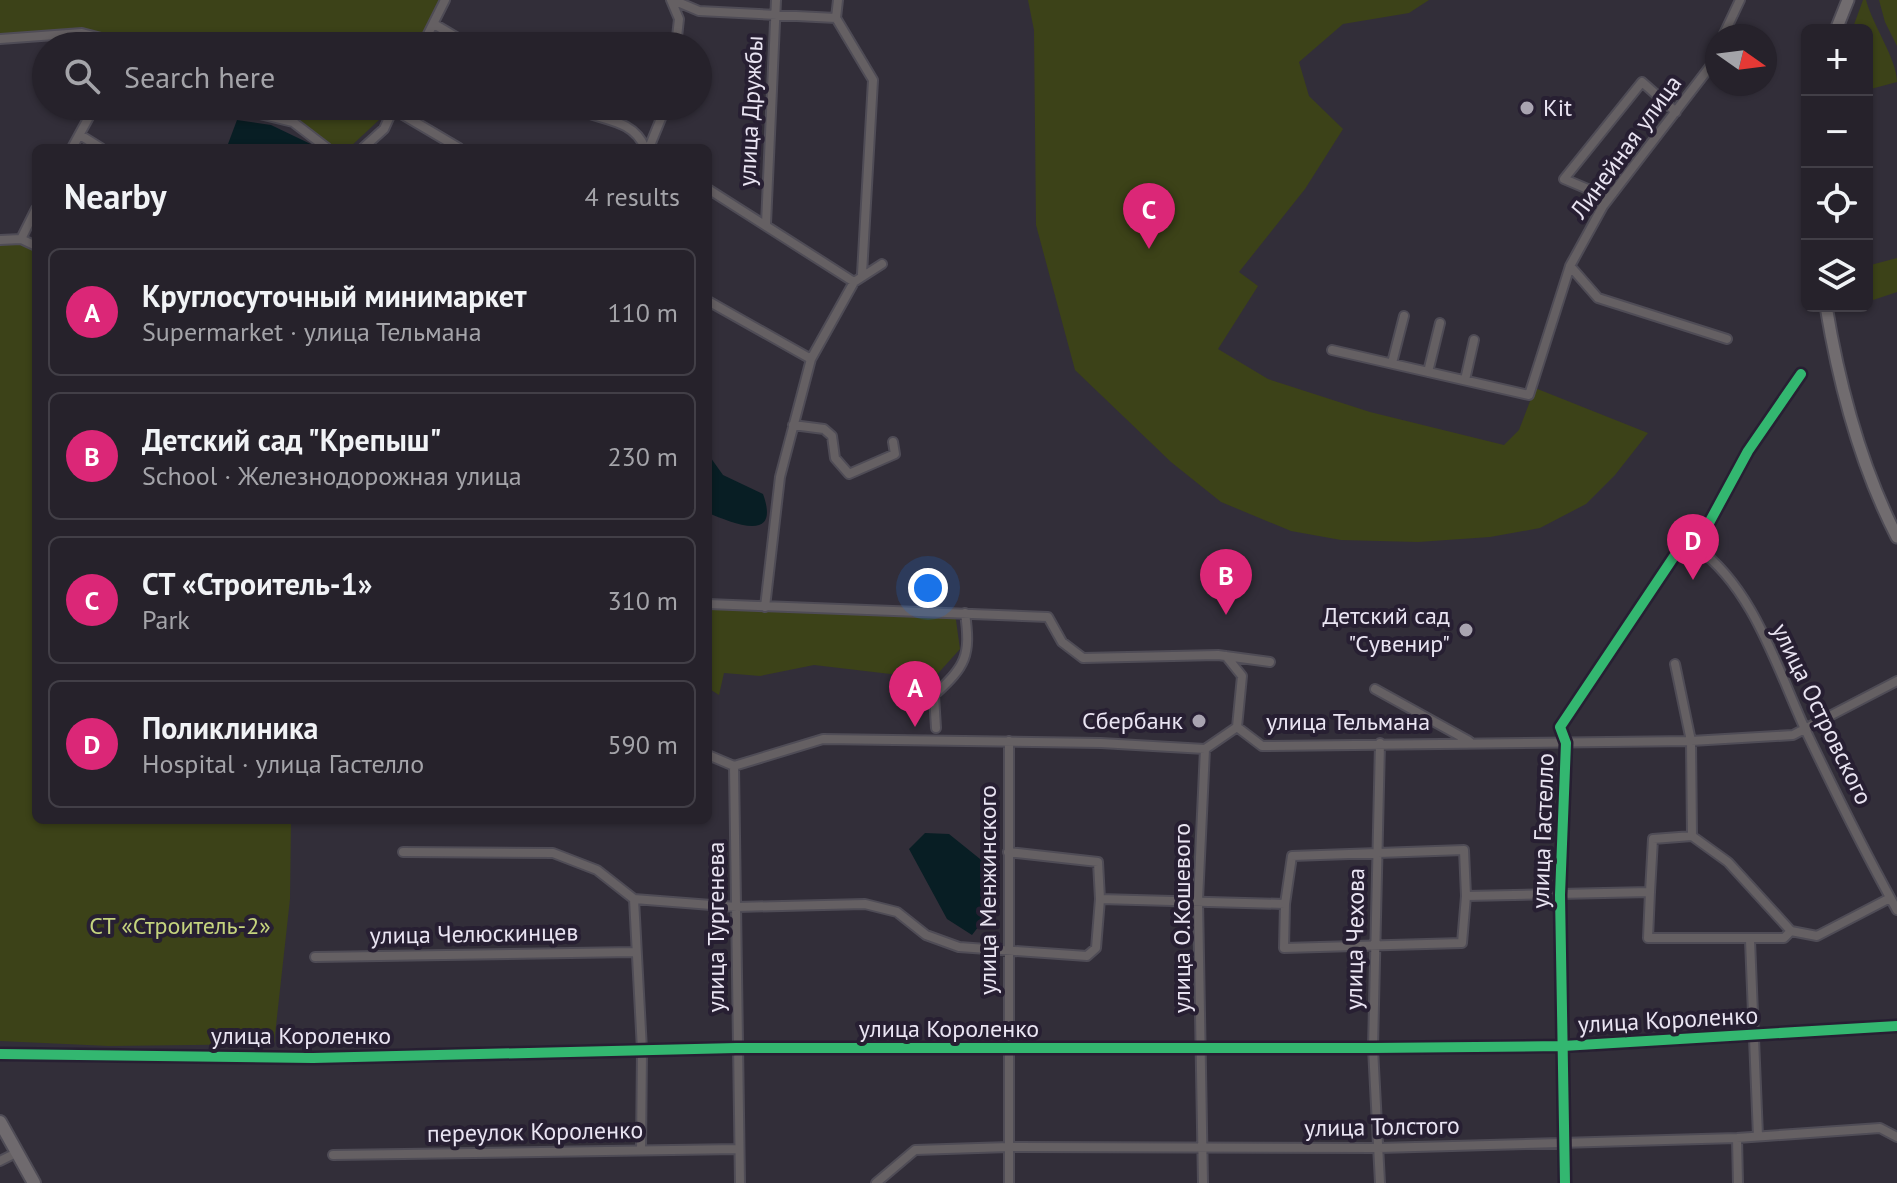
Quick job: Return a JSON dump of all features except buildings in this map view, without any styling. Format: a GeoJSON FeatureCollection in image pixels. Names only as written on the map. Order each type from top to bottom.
{"type":"FeatureCollection","features":[{"type":"Feature","properties":{"kind":"main road"},"geometry":{"type":"LineString","coordinates":[[1838,24],[1848,0]]}},
{"type":"Feature","properties":{"kind":"main road"},"geometry":{"type":"LineString","coordinates":[[1827,312],[1838,380],[1880,503],[1897,537]]}},
{"type":"Feature","properties":{"kind":"main road"},"geometry":{"type":"LineString","coordinates":[[0,1122],[34,1183]]}},
{"type":"Feature","properties":{"kind":"street"},"geometry":{"type":"LineString","coordinates":[[430,32],[445,0]]}},
{"type":"Feature","properties":{"kind":"street"},"geometry":{"type":"LineString","coordinates":[[672,0],[699,11],[836,18]]}},
{"type":"Feature","properties":{"kind":"street"},"geometry":{"type":"LineString","coordinates":[[672,0],[679,19],[678,32]]}},
{"type":"Feature","properties":{"kind":"street","name":"улица Дружбы"},"geometry":{"type":"LineString","coordinates":[[766,224],[776,0]]}},
{"type":"Feature","properties":{"kind":"street"},"geometry":{"type":"LineString","coordinates":[[838,0],[836,18],[873,80],[862,274]]}},
{"type":"Feature","properties":{"kind":"street"},"geometry":{"type":"LineString","coordinates":[[1729,24],[1740,0]]}},
{"type":"Feature","properties":{"kind":"street"},"geometry":{"type":"LineString","coordinates":[[434,24],[447,32]]}},
{"type":"Feature","properties":{"kind":"street"},"geometry":{"type":"LineString","coordinates":[[0,39],[32,37]]}},
{"type":"Feature","properties":{"kind":"street","name":"Линейная улица"},"geometry":{"type":"LineString","coordinates":[[1332,350],[1529,395],[1570,266],[1609,198],[1705,73]]}},
{"type":"Feature","properties":{"kind":"street"},"geometry":{"type":"LineString","coordinates":[[1609,198],[1564,179],[1642,82],[1676,112]]}},
{"type":"Feature","properties":{"kind":"street"},"geometry":{"type":"LineString","coordinates":[[74,144],[88,120]]}},
{"type":"Feature","properties":{"kind":"street"},"geometry":{"type":"LineString","coordinates":[[285,120],[293,122],[322,144]]}},
{"type":"Feature","properties":{"kind":"street"},"geometry":{"type":"LineString","coordinates":[[367,144],[384,129],[388,120]]}},
{"type":"Feature","properties":{"kind":"street"},"geometry":{"type":"LineString","coordinates":[[413,120],[452,144]]}},
{"type":"Feature","properties":{"kind":"street"},"geometry":{"type":"LineString","coordinates":[[610,120],[624,125],[645,144]]}},
{"type":"Feature","properties":{"kind":"street"},"geometry":{"type":"LineString","coordinates":[[649,144],[660,120]]}},
{"type":"Feature","properties":{"kind":"street"},"geometry":{"type":"LineString","coordinates":[[80,135],[95,144]]}},
{"type":"Feature","properties":{"kind":"street"},"geometry":{"type":"LineString","coordinates":[[712,191],[854,282]]}},
{"type":"Feature","properties":{"kind":"street"},"geometry":{"type":"LineString","coordinates":[[21,239],[32,217]]}},
{"type":"Feature","properties":{"kind":"street"},"geometry":{"type":"LineString","coordinates":[[0,240],[21,239],[32,244]]}},
{"type":"Feature","properties":{"kind":"street"},"geometry":{"type":"LineString","coordinates":[[765,607],[780,477],[811,359],[854,282],[862,274],[882,264]]}},
{"type":"Feature","properties":{"kind":"street"},"geometry":{"type":"LineString","coordinates":[[1570,266],[1598,298],[1727,339]]}},
{"type":"Feature","properties":{"kind":"street"},"geometry":{"type":"LineString","coordinates":[[712,303],[811,359]]}},
{"type":"Feature","properties":{"kind":"street"},"geometry":{"type":"LineString","coordinates":[[1392,363],[1404,316]]}},
{"type":"Feature","properties":{"kind":"street"},"geometry":{"type":"LineString","coordinates":[[1428,372],[1440,323]]}},
{"type":"Feature","properties":{"kind":"street"},"geometry":{"type":"LineString","coordinates":[[1465,380],[1474,340]]}},
{"type":"Feature","properties":{"kind":"street","name":"улица Гастелло"},"geometry":{"type":"LineString","coordinates":[[1565,1183],[1560,895],[1566,743],[1560,727],[1683,543],[1696,547],[1748,451],[1801,374]]}},
{"type":"Feature","properties":{"kind":"street"},"geometry":{"type":"LineString","coordinates":[[793,425],[824,429],[832,436],[835,458],[849,474],[895,454],[893,442]]}},
{"type":"Feature","properties":{"kind":"street","name":"улица Островского"},"geometry":{"type":"LineString","coordinates":[[1696,547],[1719,564],[1736,589],[1774,658],[1806,730],[1897,910]]}},
{"type":"Feature","properties":{"kind":"street"},"geometry":{"type":"LineString","coordinates":[[712,604],[1048,617],[1062,642],[1083,658],[1226,656],[1270,662]]}},
{"type":"Feature","properties":{"kind":"street"},"geometry":{"type":"LineString","coordinates":[[936,728],[934,695],[959,672],[969,645],[965,613]]}},
{"type":"Feature","properties":{"kind":"street"},"geometry":{"type":"LineString","coordinates":[[1226,656],[1242,676],[1237,727]]}},
{"type":"Feature","properties":{"kind":"street"},"geometry":{"type":"LineString","coordinates":[[1675,664],[1691,741],[1692,836]]}},
{"type":"Feature","properties":{"kind":"street","name":"улица Тельмана"},"geometry":{"type":"LineString","coordinates":[[1205,749],[1237,727],[1262,746],[1691,741],[1793,735],[1897,681]]}},
{"type":"Feature","properties":{"kind":"street"},"geometry":{"type":"LineString","coordinates":[[1375,689],[1471,742]]}},
{"type":"Feature","properties":{"kind":"street"},"geometry":{"type":"LineString","coordinates":[[712,757],[734,766],[823,739],[1009,741],[1205,749]]}},
{"type":"Feature","properties":{"kind":"street","name":"улица Менжинского"},"geometry":{"type":"LineString","coordinates":[[1009,741],[1009,1183]]}},
{"type":"Feature","properties":{"kind":"street","name":"улица Чехова"},"geometry":{"type":"LineString","coordinates":[[1380,743],[1373,1048],[1380,1183]]}},
{"type":"Feature","properties":{"kind":"street","name":"улица О.Кошевого"},"geometry":{"type":"LineString","coordinates":[[1203,1183],[1198,900],[1205,749]]}},
{"type":"Feature","properties":{"kind":"street","name":"улица Тургенева"},"geometry":{"type":"LineString","coordinates":[[734,766],[740,1183]]}},
{"type":"Feature","properties":{"kind":"street"},"geometry":{"type":"LineString","coordinates":[[1791,931],[1784,938],[1750,940],[1648,938],[1653,839],[1692,836],[1728,862],[1791,931],[1817,936],[1890,898]]}},
{"type":"Feature","properties":{"kind":"street"},"geometry":{"type":"LineString","coordinates":[[1464,850],[1466,896],[1462,943],[1376,948],[1284,948],[1285,904],[1292,856],[1464,850]]}},
{"type":"Feature","properties":{"kind":"street"},"geometry":{"type":"LineString","coordinates":[[403,852],[553,853],[597,870],[634,899],[737,907],[876,906],[897,912],[926,935],[959,947],[1087,956],[1096,948],[1100,899],[1098,862],[1008,852]]}},
{"type":"Feature","properties":{"kind":"street"},"geometry":{"type":"LineString","coordinates":[[1466,896],[1650,892]]}},
{"type":"Feature","properties":{"kind":"street"},"geometry":{"type":"LineString","coordinates":[[634,899],[634,952],[642,1050],[641,1150]]}},
{"type":"Feature","properties":{"kind":"street"},"geometry":{"type":"LineString","coordinates":[[1100,899],[1285,904]]}},
{"type":"Feature","properties":{"kind":"street"},"geometry":{"type":"LineString","coordinates":[[1750,940],[1758,1136]]}},
{"type":"Feature","properties":{"kind":"street","name":"улица Челюскинцев"},"geometry":{"type":"LineString","coordinates":[[315,957],[634,952]]}},
{"type":"Feature","properties":{"kind":"street","name":"улица Короленко"},"geometry":{"type":"LineString","coordinates":[[0,1054],[313,1058],[736,1048],[1203,1051],[1563,1046],[1897,1026]]}},
{"type":"Feature","properties":{"kind":"street","name":"улица Толстого"},"geometry":{"type":"LineString","coordinates":[[876,1183],[915,1150],[1009,1147],[1379,1148],[1737,1138],[1880,1128],[1897,1137]]}},
{"type":"Feature","properties":{"kind":"street"},"geometry":{"type":"LineString","coordinates":[[1737,1138],[1738,1183]]}},
{"type":"Feature","properties":{"kind":"street","name":"переулок Короленко"},"geometry":{"type":"LineString","coordinates":[[333,1155],[738,1149]]}},
{"type":"Feature","properties":{"kind":"street"},"geometry":{"type":"LineString","coordinates":[[3,1160],[18,1152]]}},
{"type":"Feature","properties":{"kind":"green space"},"geometry":{"type":"Polygon","coordinates":[[[0,0],[445,0],[429,32],[32,32],[32,37],[0,39],[0,0]]]}},
{"type":"Feature","properties":{"kind":"green space"},"geometry":{"type":"Polygon","coordinates":[[[1028,0],[1429,0],[1409,13],[1343,24],[1299,62],[1309,96],[1343,129],[1305,189],[1239,272],[1258,286],[1218,349],[1268,379],[1370,412],[1504,445],[1519,430],[1535,388],[1648,433],[1615,475],[1586,504],[1540,528],[1490,537],[1418,542],[1341,540],[1291,531],[1221,502],[1171,462],[1075,370],[1036,225],[1034,30],[1028,0]]]}},
{"type":"Feature","properties":{"kind":"green space"},"geometry":{"type":"Polygon","coordinates":[[[1863,0],[1866,0],[1889,53],[1897,82],[1873,88],[1873,24],[1854,24],[1863,0]]]}},
{"type":"Feature","properties":{"kind":"green space"},"geometry":{"type":"Polygon","coordinates":[[[1879,0],[1897,0],[1897,46],[1885,22],[1879,0]]]}},
{"type":"Feature","properties":{"kind":"green space"},"geometry":{"type":"Polygon","coordinates":[[[290,120],[379,120],[353,144],[322,144],[290,120]]]}},
{"type":"Feature","properties":{"kind":"green space","name":"СТ «Строитель-2»"},"geometry":{"type":"Polygon","coordinates":[[[21,239],[32,244],[32,824],[291,824],[290,899],[274,1044],[109,1046],[0,1041],[0,240],[21,239]]]}},
{"type":"Feature","properties":{"kind":"green space"},"geometry":{"type":"Polygon","coordinates":[[[1897,258],[1897,292],[1873,300],[1873,264],[1897,258]]]}},
{"type":"Feature","properties":{"kind":"green space"},"geometry":{"type":"Polygon","coordinates":[[[712,604],[955,613],[960,649],[933,679],[814,665],[760,676],[724,673],[719,695],[712,691],[712,604]]]}},
{"type":"Feature","properties":{"kind":"water"},"geometry":{"type":"Polygon","coordinates":[[[237,120],[271,125],[311,144],[228,144],[237,120]]]}},
{"type":"Feature","properties":{"kind":"water"},"geometry":{"type":"Polygon","coordinates":[[[712,460],[723,475],[763,494],[767,510],[766,519],[760,525],[741,525],[712,514],[712,460]]]}},
{"type":"Feature","properties":{"kind":"water"},"geometry":{"type":"Polygon","coordinates":[[[925,833],[949,834],[990,867],[988,914],[972,935],[947,919],[909,849],[925,833]]]}},
{"type":"Feature","properties":{"kind":"cycle path"},"geometry":{"type":"LineString","coordinates":[[1565,1183],[1560,895],[1566,743],[1560,727],[1683,543],[1696,547],[1748,451],[1801,374]]}},
{"type":"Feature","properties":{"kind":"cycle path"},"geometry":{"type":"LineString","coordinates":[[0,1054],[313,1058],[736,1048],[1563,1046],[1897,1026]]}},
{"type":"Feature","properties":{"kind":"place","name":"Kit"},"geometry":{"type":"Point","coordinates":[1527,108]}},
{"type":"Feature","properties":{"kind":"place","name":"СТ «Строитель-1»"},"geometry":{"type":"Point","coordinates":[1149,249]}},
{"type":"Feature","properties":{"kind":"place","name":"Поликлиника"},"geometry":{"type":"Point","coordinates":[1693,580]}},
{"type":"Feature","properties":{"kind":"place","name":"Детский сад \"Крепыш\""},"geometry":{"type":"Point","coordinates":[1226,615]}},
{"type":"Feature","properties":{"kind":"place","name":"Детский сад \"Сувенир\""},"geometry":{"type":"Point","coordinates":[1466,630]}},
{"type":"Feature","properties":{"kind":"place","name":"Сбербанк"},"geometry":{"type":"Point","coordinates":[1199,721]}},
{"type":"Feature","properties":{"kind":"place","name":"Круглосуточный минимаркет"},"geometry":{"type":"Point","coordinates":[915,727]}}]}
